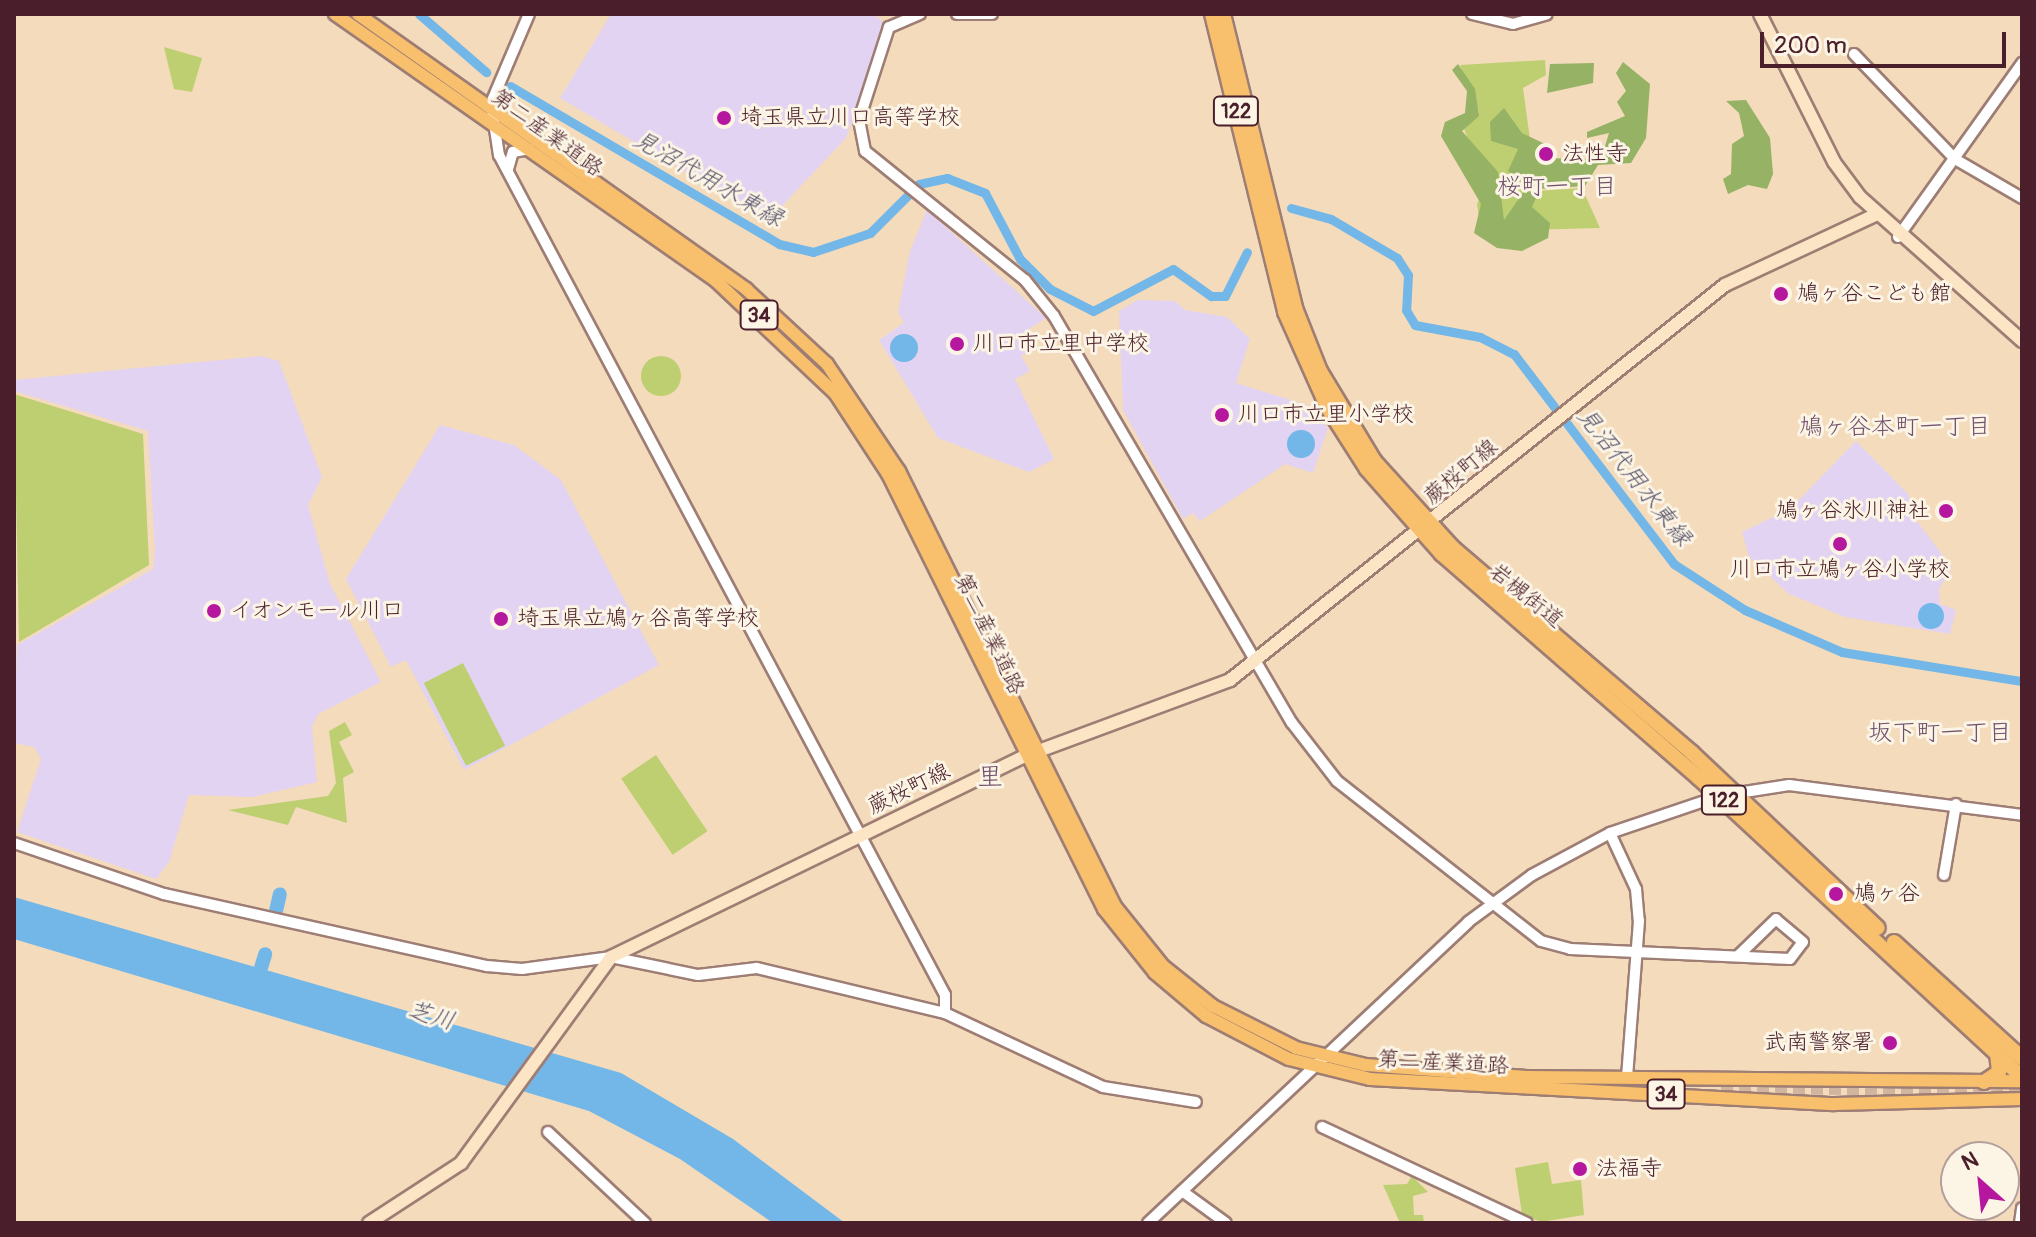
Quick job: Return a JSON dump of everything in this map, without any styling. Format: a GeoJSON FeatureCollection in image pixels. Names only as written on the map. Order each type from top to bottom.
{"type":"FeatureCollection","features":[{"type":"Feature","properties":{"kind":"highway","name":"岩槻街道"},"geometry":{"type":"LineString","coordinates":[[1212,14],[1264,204]]}},
{"type":"Feature","properties":{"kind":"highway","name":"岩槻街道"},"geometry":{"type":"LineString","coordinates":[[1223,14],[1268,227],[1312,376],[1361,460],[1423,528],[2022,1058]]}},
{"type":"Feature","properties":{"kind":"highway","name":"岩槻街道"},"geometry":{"type":"LineString","coordinates":[[1727,794],[2022,1079]]}},
{"type":"Feature","properties":{"kind":"highway"},"geometry":{"type":"LineString","coordinates":[[1984,1082],[1999,1072],[1996,1051]]}},
{"type":"Feature","properties":{"kind":"main road","name":"第二産業道路"},"geometry":{"type":"LineString","coordinates":[[335,14],[491,117],[754,311],[835,393],[888,474],[1031,753],[1114,905],[1163,966],[1241,1023],[1324,1057],[1411,1070],[1660,1079],[1984,1082],[2022,1079]]}},
{"type":"Feature","properties":{"kind":"main road","name":"第二産業道路"},"geometry":{"type":"LineString","coordinates":[[358,14],[491,103],[746,289],[827,364],[899,471],[1104,909],[1155,973],[1236,1034],[1312,1067],[1408,1082],[1834,1104],[2022,1099]]}},
{"type":"Feature","properties":{"kind":"main road"},"geometry":{"type":"LineString","coordinates":[[1760,14],[1834,162],[1875,215],[2022,341]]}},
{"type":"Feature","properties":{"kind":"main road","name":"蕨桜町線"},"geometry":{"type":"LineString","coordinates":[[369,1223],[452,1171],[591,978],[611,957],[1031,753],[1230,680],[1258,661],[1725,285],[1781,254],[1875,215]]}},
{"type":"Feature","properties":{"kind":"main road","name":"第二産業道路"},"geometry":{"type":"LineString","coordinates":[[1659,1093],[1721,1088],[1660,1079]]}},
{"type":"Feature","properties":{"kind":"street"},"geometry":{"type":"LineString","coordinates":[[529,14],[491,103],[491,117],[507,171],[945,995],[945,1013]]}},
{"type":"Feature","properties":{"kind":"street"},"geometry":{"type":"LineString","coordinates":[[920,14],[889,27],[859,120],[865,151],[1025,280],[1054,316],[1292,723],[1337,781],[1487,906],[1541,941],[1633,950],[1738,956],[1794,958],[1803,942],[1776,919],[1738,956]]}},
{"type":"Feature","properties":{"kind":"street"},"geometry":{"type":"LineString","coordinates":[[957,14],[992,14]]}},
{"type":"Feature","properties":{"kind":"street"},"geometry":{"type":"LineString","coordinates":[[1472,14],[1513,24],[1547,14]]}},
{"type":"Feature","properties":{"kind":"street"},"geometry":{"type":"LineString","coordinates":[[1854,54],[1955,159],[2022,198]]}},
{"type":"Feature","properties":{"kind":"street"},"geometry":{"type":"LineString","coordinates":[[1898,237],[2022,63]]}},
{"type":"Feature","properties":{"kind":"street"},"geometry":{"type":"LineString","coordinates":[[507,171],[513,152],[532,149]]}},
{"type":"Feature","properties":{"kind":"street"},"geometry":{"type":"LineString","coordinates":[[1148,1223],[1487,906],[1610,833],[1727,794],[1806,784],[2022,815]]}},
{"type":"Feature","properties":{"kind":"street"},"geometry":{"type":"LineString","coordinates":[[1944,875],[1956,804]]}},
{"type":"Feature","properties":{"kind":"street"},"geometry":{"type":"LineString","coordinates":[[1610,833],[1636,889],[1627,1078]]}},
{"type":"Feature","properties":{"kind":"street"},"geometry":{"type":"LineString","coordinates":[[14,843],[158,893],[487,966],[522,969],[611,957],[698,975],[757,968],[945,1013],[1093,1083],[1196,1102]]}},
{"type":"Feature","properties":{"kind":"street"},"geometry":{"type":"LineString","coordinates":[[1322,1127],[1527,1223]]}},
{"type":"Feature","properties":{"kind":"street"},"geometry":{"type":"LineString","coordinates":[[548,1132],[645,1223]]}},
{"type":"Feature","properties":{"kind":"street"},"geometry":{"type":"LineString","coordinates":[[1182,1191],[1226,1223]]}},
{"type":"Feature","properties":{"kind":"street"},"geometry":{"type":"LineString","coordinates":[[2020,1223],[2022,1208]]}},
{"type":"Feature","properties":{"kind":"shaded area","name":"埼玉県立川口高等学校"},"geometry":{"type":"Polygon","coordinates":[[[611,14],[874,14],[885,24],[846,138],[768,221],[560,98],[611,14]]]}},
{"type":"Feature","properties":{"kind":"shaded area","name":"川口市立里中学校"},"geometry":{"type":"Polygon","coordinates":[[[927,210],[1046,318],[1026,331],[1035,348],[1021,356],[1030,371],[1015,379],[1054,459],[1029,472],[938,438],[879,340],[904,323],[898,312],[910,251],[927,210]]]}},
{"type":"Feature","properties":{"kind":"shaded area","name":"川口市立里小学校"},"geometry":{"type":"Polygon","coordinates":[[[1137,300],[1175,301],[1185,310],[1227,317],[1250,339],[1236,383],[1307,405],[1328,428],[1313,473],[1285,464],[1200,521],[1193,513],[1183,519],[1123,410],[1119,311],[1137,300]]]}},
{"type":"Feature","properties":{"kind":"shaded area","name":"イオンモール川口"},"geometry":{"type":"Polygon","coordinates":[[[261,356],[279,361],[322,477],[308,505],[330,584],[381,682],[318,714],[312,727],[317,782],[252,797],[189,795],[169,862],[156,879],[17,832],[41,759],[34,747],[14,743],[17,645],[153,569],[155,551],[148,431],[14,391],[14,380],[261,356]]]}},
{"type":"Feature","properties":{"kind":"shaded area","name":"埼玉県立鳩ヶ谷高等学校"},"geometry":{"type":"Polygon","coordinates":[[[440,425],[514,445],[561,480],[659,665],[464,770],[406,660],[391,667],[346,579],[440,425]]]}},
{"type":"Feature","properties":{"kind":"shaded area","name":"川口市立鳩ヶ谷小学校"},"geometry":{"type":"Polygon","coordinates":[[[1856,441],[1909,495],[1909,511],[1952,567],[1939,589],[1940,604],[1956,610],[1950,634],[1845,617],[1789,594],[1749,557],[1742,532],[1790,509],[1856,441]]]}},
{"type":"Feature","properties":{"kind":"green space"},"geometry":{"type":"Polygon","coordinates":[[[164,47],[202,58],[192,92],[174,89],[164,47]]]}},
{"type":"Feature","properties":{"kind":"green space"},"geometry":{"type":"Polygon","coordinates":[[[1545,60],[1546,75],[1523,88],[1537,191],[1582,188],[1600,228],[1481,231],[1477,204],[1486,186],[1463,126],[1479,112],[1460,65],[1545,60]]]}},
{"type":"Feature","properties":{"kind":"green space"},"geometry":{"type":"Polygon","coordinates":[[[1623,62],[1650,84],[1646,138],[1631,163],[1598,165],[1585,186],[1540,189],[1532,207],[1550,223],[1548,238],[1522,251],[1497,248],[1474,233],[1481,204],[1441,136],[1445,122],[1465,113],[1467,91],[1452,70],[1458,64],[1475,89],[1479,116],[1462,131],[1498,172],[1504,220],[1531,181],[1529,173],[1515,178],[1508,171],[1518,149],[1491,141],[1490,122],[1504,108],[1522,133],[1545,144],[1539,158],[1601,159],[1609,133],[1587,138],[1587,132],[1625,116],[1617,102],[1626,91],[1616,73],[1623,62]]]}},
{"type":"Feature","properties":{"kind":"green space"},"geometry":{"type":"Polygon","coordinates":[[[1594,63],[1593,83],[1547,93],[1550,64],[1594,63]]]}},
{"type":"Feature","properties":{"kind":"green space"},"geometry":{"type":"Polygon","coordinates":[[[1746,100],[1770,138],[1773,174],[1767,189],[1748,185],[1728,194],[1723,179],[1731,174],[1732,144],[1744,136],[1739,113],[1726,101],[1746,100]]]}},
{"type":"Feature","properties":{"kind":"green space"},"geometry":{"type":"Polygon","coordinates":[[[661,356],[675,362],[681,376],[675,390],[661,396],[647,390],[641,376],[647,362],[661,356]]]}},
{"type":"Feature","properties":{"kind":"green space"},"geometry":{"type":"Polygon","coordinates":[[[14,394],[143,434],[149,565],[19,642],[14,394]]]}},
{"type":"Feature","properties":{"kind":"green space"},"geometry":{"type":"Polygon","coordinates":[[[463,663],[505,746],[466,766],[424,683],[463,663]]]}},
{"type":"Feature","properties":{"kind":"green space"},"geometry":{"type":"Polygon","coordinates":[[[345,722],[352,735],[339,742],[354,772],[343,778],[347,823],[296,807],[288,825],[228,810],[328,796],[336,783],[329,731],[345,722]]]}},
{"type":"Feature","properties":{"kind":"green space"},"geometry":{"type":"Polygon","coordinates":[[[656,755],[707,831],[673,855],[621,778],[656,755]]]}},
{"type":"Feature","properties":{"kind":"green space"},"geometry":{"type":"Polygon","coordinates":[[[1548,1162],[1552,1184],[1581,1180],[1584,1215],[1541,1222],[1522,1214],[1515,1168],[1548,1162]]]}},
{"type":"Feature","properties":{"kind":"green space"},"geometry":{"type":"Polygon","coordinates":[[[1412,1176],[1428,1192],[1413,1196],[1414,1215],[1423,1215],[1424,1223],[1400,1223],[1383,1185],[1407,1184],[1412,1176]]]}},
{"type":"Feature","properties":{"kind":"water"},"geometry":{"type":"Polygon","coordinates":[[[904,334],[914,338],[918,348],[914,358],[904,362],[894,358],[890,348],[894,338],[904,334]]]}},
{"type":"Feature","properties":{"kind":"water"},"geometry":{"type":"Polygon","coordinates":[[[1301,430],[1311,434],[1315,444],[1311,454],[1301,458],[1291,454],[1287,444],[1291,434],[1301,430]]]}},
{"type":"Feature","properties":{"kind":"water"},"geometry":{"type":"Polygon","coordinates":[[[1931,603],[1940,607],[1944,616],[1940,625],[1931,629],[1922,625],[1918,616],[1922,607],[1931,603]]]}},
{"type":"Feature","properties":{"kind":"water"},"geometry":{"type":"Polygon","coordinates":[[[14,897],[621,1073],[733,1139],[845,1223],[773,1223],[680,1159],[589,1111],[14,939],[14,897]]]}},
{"type":"Feature","properties":{"kind":"waterway","name":"見沼代用水東縁"},"geometry":{"type":"LineString","coordinates":[[419,14],[486,72]]}},
{"type":"Feature","properties":{"kind":"waterway","name":"見沼代用水東縁"},"geometry":{"type":"LineString","coordinates":[[510,86],[779,244],[813,252],[870,233],[919,184],[947,178],[985,193],[1020,259],[1050,289],[1093,311],[1173,269],[1211,296],[1225,296],[1247,252]]}},
{"type":"Feature","properties":{"kind":"waterway","name":"見沼代用水東縁"},"geometry":{"type":"LineString","coordinates":[[1291,208],[1331,219],[1397,258],[1408,275],[1406,310],[1415,325],[1480,337],[1514,354],[1674,564],[1745,610],[1842,652],[2022,681]]}},
{"type":"Feature","properties":{"kind":"waterway"},"geometry":{"type":"LineString","coordinates":[[276,911],[280,894]]}},
{"type":"Feature","properties":{"kind":"waterway"},"geometry":{"type":"LineString","coordinates":[[257,981],[265,954]]}},
{"type":"Feature","properties":{"kind":"tunnel"},"geometry":{"type":"LineString","coordinates":[[1721,1088],[2022,1090]]}},
{"type":"Feature","properties":{"kind":"place","name":"埼玉県立川口高等学校"},"geometry":{"type":"Point","coordinates":[724,118]}},
{"type":"Feature","properties":{"kind":"place","name":"法性寺"},"geometry":{"type":"Point","coordinates":[1546,154]}},
{"type":"Feature","properties":{"kind":"place","name":"鳩ヶ谷こども館"},"geometry":{"type":"Point","coordinates":[1781,294]}},
{"type":"Feature","properties":{"kind":"place","name":"川口市立里中学校"},"geometry":{"type":"Point","coordinates":[957,344]}},
{"type":"Feature","properties":{"kind":"place","name":"川口市立里小学校"},"geometry":{"type":"Point","coordinates":[1222,415]}},
{"type":"Feature","properties":{"kind":"place","name":"鳩ヶ谷氷川神社"},"geometry":{"type":"Point","coordinates":[1946,511]}},
{"type":"Feature","properties":{"kind":"place","name":"川口市立鳩ヶ谷小学校"},"geometry":{"type":"Point","coordinates":[1840,544]}},
{"type":"Feature","properties":{"kind":"place","name":"イオンモール川口"},"geometry":{"type":"Point","coordinates":[214,611]}},
{"type":"Feature","properties":{"kind":"place","name":"埼玉県立鳩ヶ谷高等学校"},"geometry":{"type":"Point","coordinates":[501,619]}},
{"type":"Feature","properties":{"kind":"place","name":"鳩ヶ谷"},"geometry":{"type":"Point","coordinates":[1836,894]}},
{"type":"Feature","properties":{"kind":"place","name":"武南警察署"},"geometry":{"type":"Point","coordinates":[1890,1043]}},
{"type":"Feature","properties":{"kind":"place","name":"法福寺"},"geometry":{"type":"Point","coordinates":[1580,1169]}},
{"type":"Feature","properties":{"kind":"district","name":"桜町一丁目"},"geometry":{"type":"Point","coordinates":[1557,187]}},
{"type":"Feature","properties":{"kind":"district","name":"鳩ヶ谷本町一丁目"},"geometry":{"type":"Point","coordinates":[1895,427]}},
{"type":"Feature","properties":{"kind":"district","name":"坂下町一丁目"},"geometry":{"type":"Point","coordinates":[1940,733]}},
{"type":"Feature","properties":{"kind":"district","name":"里"},"geometry":{"type":"Point","coordinates":[990,778]}},
{"type":"Feature","properties":{"kind":"water label","name":"芝川"},"geometry":{"type":"Point","coordinates":[431,1016]}}]}
